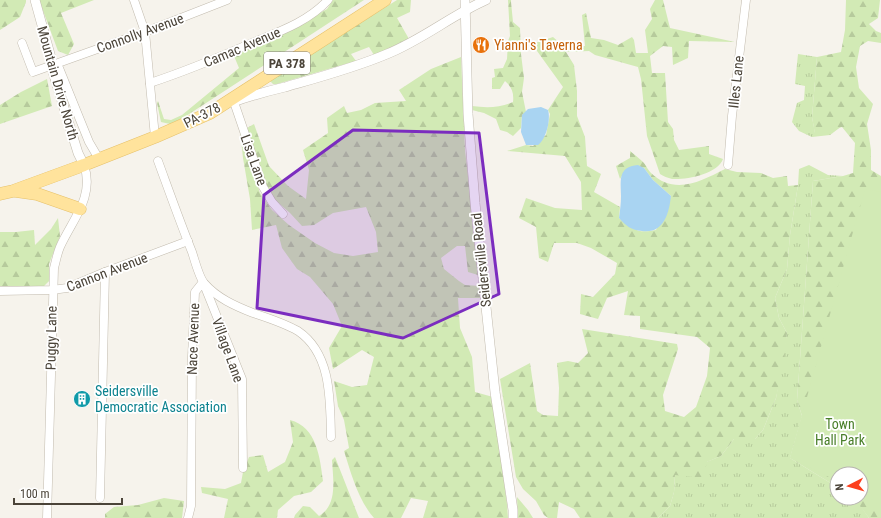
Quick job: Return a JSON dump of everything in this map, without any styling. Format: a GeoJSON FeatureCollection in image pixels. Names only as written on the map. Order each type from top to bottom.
{"type":"FeatureCollection","features":[{"type":"Feature","properties":{"kind":"main road","name":"PA-378"},"geometry":{"type":"LineString","coordinates":[[0,194],[84,165],[155,137],[210,113],[385,0]]}},
{"type":"Feature","properties":{"kind":"main road"},"geometry":{"type":"LineString","coordinates":[[12,191],[37,194],[80,209]]}},
{"type":"Feature","properties":{"kind":"street","name":"Mountain Drive North"},"geometry":{"type":"LineString","coordinates":[[35,0],[53,65],[55,79],[78,153],[84,165]]}},
{"type":"Feature","properties":{"kind":"street"},"geometry":{"type":"LineString","coordinates":[[134,0],[145,32],[155,137]]}},
{"type":"Feature","properties":{"kind":"street","name":"Connolly Avenue"},"geometry":{"type":"LineString","coordinates":[[22,43],[33,72],[145,32],[227,0]]}},
{"type":"Feature","properties":{"kind":"street","name":"Camac Avenue"},"geometry":{"type":"LineString","coordinates":[[150,83],[202,64],[280,32],[320,9],[328,0]]}},
{"type":"Feature","properties":{"kind":"street","name":"Seidersville Road"},"geometry":{"type":"LineString","coordinates":[[465,0],[468,114],[475,202],[495,392],[513,518]]}},
{"type":"Feature","properties":{"kind":"street"},"geometry":{"type":"LineString","coordinates":[[210,113],[234,102],[260,93],[339,71],[388,54],[405,46],[465,10],[486,0]]}},
{"type":"Feature","properties":{"kind":"street","name":"Illes Lane"},"geometry":{"type":"LineString","coordinates":[[728,165],[732,116],[746,0]]}},
{"type":"Feature","properties":{"kind":"street"},"geometry":{"type":"LineString","coordinates":[[53,65],[59,68],[89,142],[99,159]]}},
{"type":"Feature","properties":{"kind":"street","name":"Lisa Lane"},"geometry":{"type":"LineString","coordinates":[[234,102],[263,187],[272,202],[283,214]]}},
{"type":"Feature","properties":{"kind":"street","name":"Village Lane"},"geometry":{"type":"LineString","coordinates":[[158,161],[203,282],[242,379],[243,468]]}},
{"type":"Feature","properties":{"kind":"street","name":"Puggy Lane"},"geometry":{"type":"LineString","coordinates":[[48,518],[52,290],[54,268],[60,247],[80,209],[85,196],[88,182],[84,165]]}},
{"type":"Feature","properties":{"kind":"street"},"geometry":{"type":"LineString","coordinates":[[0,189],[12,191]]}},
{"type":"Feature","properties":{"kind":"street","name":"Cannon Avenue"},"geometry":{"type":"LineString","coordinates":[[0,291],[52,290],[67,288],[105,272],[188,242]]}},
{"type":"Feature","properties":{"kind":"street"},"geometry":{"type":"LineString","coordinates":[[100,498],[105,272]]}},
{"type":"Feature","properties":{"kind":"street"},"geometry":{"type":"LineString","coordinates":[[203,282],[225,301],[284,324],[299,332],[315,347],[323,362],[326,375],[329,397],[331,437]]}},
{"type":"Feature","properties":{"kind":"street","name":"Nace Avenue"},"geometry":{"type":"LineString","coordinates":[[188,518],[191,506],[192,357],[195,292],[203,282]]}},
{"type":"Feature","properties":{"kind":"highlighted area"},"geometry":{"type":"Polygon","coordinates":[[[353,130],[479,133],[499,294],[403,338],[257,308],[264,195],[353,130]]]}},
{"type":"Feature","properties":{"kind":"green space"},"geometry":{"type":"Polygon","coordinates":[[[0,0],[26,0],[26,2],[20,17],[0,30],[0,0]]]}},
{"type":"Feature","properties":{"kind":"green space"},"geometry":{"type":"Polygon","coordinates":[[[39,0],[94,0],[61,13],[74,44],[68,55],[58,51],[39,0]]]}},
{"type":"Feature","properties":{"kind":"green space"},"geometry":{"type":"Polygon","coordinates":[[[333,0],[364,0],[183,118],[170,124],[161,122],[157,103],[158,101],[164,119],[171,120],[182,115],[239,68],[234,56],[250,47],[283,33],[327,9],[333,0]]]}},
{"type":"Feature","properties":{"kind":"green space"},"geometry":{"type":"Polygon","coordinates":[[[397,0],[411,0],[410,12],[397,18],[409,39],[374,55],[369,47],[351,54],[356,61],[301,77],[295,64],[397,0]]]}},
{"type":"Feature","properties":{"kind":"green space"},"geometry":{"type":"Polygon","coordinates":[[[508,0],[511,0],[513,22],[520,28],[524,78],[522,92],[526,112],[522,115],[521,128],[513,136],[500,130],[496,119],[484,113],[472,110],[472,106],[493,107],[513,102],[512,90],[505,81],[500,89],[492,89],[492,78],[495,77],[494,69],[503,68],[507,59],[508,41],[510,36],[508,0]]]}},
{"type":"Feature","properties":{"kind":"green space"},"geometry":{"type":"Polygon","coordinates":[[[655,0],[663,0],[670,28],[735,42],[689,41],[688,58],[673,65],[672,47],[663,46],[650,56],[652,73],[665,73],[668,122],[673,129],[674,140],[679,150],[709,146],[709,154],[723,159],[715,169],[693,177],[672,179],[660,174],[647,136],[641,79],[638,67],[595,55],[589,51],[566,52],[574,65],[577,91],[577,116],[585,137],[587,166],[601,174],[594,192],[620,207],[619,218],[632,228],[640,231],[650,231],[656,230],[671,196],[653,180],[644,168],[625,171],[620,179],[616,166],[630,158],[630,151],[644,163],[651,173],[660,180],[669,184],[679,185],[697,182],[725,169],[737,172],[761,173],[773,178],[787,176],[788,186],[798,185],[790,235],[787,269],[775,298],[779,318],[787,333],[784,362],[776,398],[763,430],[755,439],[734,439],[721,456],[707,462],[703,478],[675,475],[674,492],[670,506],[658,518],[580,518],[574,509],[559,502],[557,518],[548,518],[544,515],[536,501],[523,489],[516,477],[500,379],[530,363],[537,411],[543,415],[558,416],[559,388],[557,363],[568,361],[578,363],[588,353],[582,329],[677,344],[678,349],[663,395],[665,411],[684,417],[696,407],[707,376],[710,348],[697,337],[640,329],[640,316],[624,315],[628,291],[607,298],[598,319],[580,314],[581,294],[593,297],[615,274],[617,263],[591,248],[577,243],[554,243],[548,262],[539,258],[536,227],[519,218],[526,198],[555,208],[582,210],[581,182],[565,156],[507,151],[526,145],[533,146],[546,135],[550,114],[548,110],[563,87],[532,44],[553,37],[561,44],[563,48],[585,46],[582,15],[586,13],[591,38],[604,40],[618,45],[632,37],[634,40],[636,53],[648,53],[645,30],[652,19],[650,9],[655,0]]]}},
{"type":"Feature","properties":{"kind":"green space"},"geometry":{"type":"Polygon","coordinates":[[[846,0],[880,0],[878,18],[869,24],[876,31],[881,33],[881,43],[868,41],[860,46],[856,67],[859,88],[873,104],[867,124],[871,150],[871,170],[881,176],[881,518],[869,518],[860,506],[869,506],[869,466],[829,466],[829,482],[790,458],[802,416],[797,400],[813,181],[853,173],[855,143],[842,127],[815,134],[812,117],[817,57],[841,52],[845,30],[846,0]]]}},
{"type":"Feature","properties":{"kind":"green space"},"geometry":{"type":"Polygon","coordinates":[[[798,54],[817,57],[812,117],[815,133],[842,126],[830,135],[812,137],[799,131],[792,122],[797,103],[804,100],[805,86],[795,84],[798,54]]]}},
{"type":"Feature","properties":{"kind":"green space"},"geometry":{"type":"Polygon","coordinates":[[[461,57],[465,150],[478,275],[468,272],[465,246],[457,246],[441,258],[444,269],[459,281],[465,285],[480,286],[482,298],[458,298],[460,328],[472,357],[475,392],[493,397],[508,518],[423,518],[428,501],[411,498],[401,518],[374,518],[368,511],[359,495],[344,451],[349,448],[344,420],[338,406],[334,381],[352,387],[367,385],[374,357],[362,350],[333,369],[329,348],[342,326],[333,304],[310,277],[297,269],[282,248],[276,225],[252,230],[250,199],[240,130],[260,193],[272,210],[289,225],[315,243],[334,253],[353,256],[378,252],[376,232],[366,207],[333,213],[314,225],[302,226],[274,199],[264,181],[247,128],[254,124],[269,166],[288,186],[306,199],[309,170],[303,150],[328,133],[327,118],[344,106],[347,113],[361,110],[375,103],[406,101],[399,90],[431,69],[461,57]]]}},
{"type":"Feature","properties":{"kind":"green space"},"geometry":{"type":"Polygon","coordinates":[[[295,64],[301,77],[277,84],[273,84],[270,81],[295,64]]]}},
{"type":"Feature","properties":{"kind":"green space"},"geometry":{"type":"Polygon","coordinates":[[[47,79],[52,106],[0,124],[0,105],[21,92],[47,79]]]}},
{"type":"Feature","properties":{"kind":"green space"},"geometry":{"type":"Polygon","coordinates":[[[809,165],[828,175],[843,176],[813,181],[797,400],[802,416],[790,458],[829,482],[829,506],[861,506],[869,518],[658,518],[670,506],[674,492],[675,475],[721,456],[734,439],[755,439],[763,430],[776,398],[787,333],[779,318],[775,298],[787,269],[799,169],[809,165]]]}},
{"type":"Feature","properties":{"kind":"green space","name":"Town Hall Park"},"geometry":{"type":"Polygon","coordinates":[[[865,189],[881,192],[881,506],[869,498],[869,466],[829,466],[829,477],[790,458],[865,189]]]}},
{"type":"Feature","properties":{"kind":"green space"},"geometry":{"type":"Polygon","coordinates":[[[58,218],[60,236],[49,264],[49,281],[44,286],[0,286],[0,232],[34,230],[35,245],[51,229],[58,218]]]}},
{"type":"Feature","properties":{"kind":"green space"},"geometry":{"type":"Polygon","coordinates":[[[290,420],[306,429],[312,436],[316,444],[323,481],[311,492],[294,496],[278,510],[277,518],[224,518],[228,499],[202,493],[201,487],[225,489],[241,483],[243,472],[249,457],[263,455],[268,472],[285,462],[293,442],[290,420]]]}},
{"type":"Feature","properties":{"kind":"green space"},"geometry":{"type":"Polygon","coordinates":[[[335,457],[359,518],[294,518],[303,506],[310,507],[319,516],[325,511],[332,498],[332,460],[335,457]]]}},
{"type":"Feature","properties":{"kind":"green space"},"geometry":{"type":"Polygon","coordinates":[[[517,497],[528,510],[533,518],[518,518],[517,497]]]}},
{"type":"Feature","properties":{"kind":"green space"},"geometry":{"type":"Polygon","coordinates":[[[164,498],[184,501],[182,518],[105,518],[105,514],[114,507],[138,505],[164,498]]]}},
{"type":"Feature","properties":{"kind":"water"},"geometry":{"type":"Polygon","coordinates":[[[541,107],[548,110],[549,114],[545,134],[538,145],[526,145],[521,132],[522,115],[528,109],[541,107]]]}},
{"type":"Feature","properties":{"kind":"water"},"geometry":{"type":"Polygon","coordinates":[[[638,165],[644,168],[653,180],[671,196],[669,209],[664,221],[656,229],[649,231],[632,229],[619,218],[621,180],[623,172],[631,166],[638,165]]]}},
{"type":"Feature","properties":{"kind":"place","name":"Yianni's Taverna"},"geometry":{"type":"Point","coordinates":[481,45]}},
{"type":"Feature","properties":{"kind":"place","name":"Seidersville Democratic Association"},"geometry":{"type":"Point","coordinates":[82,399]}}]}
